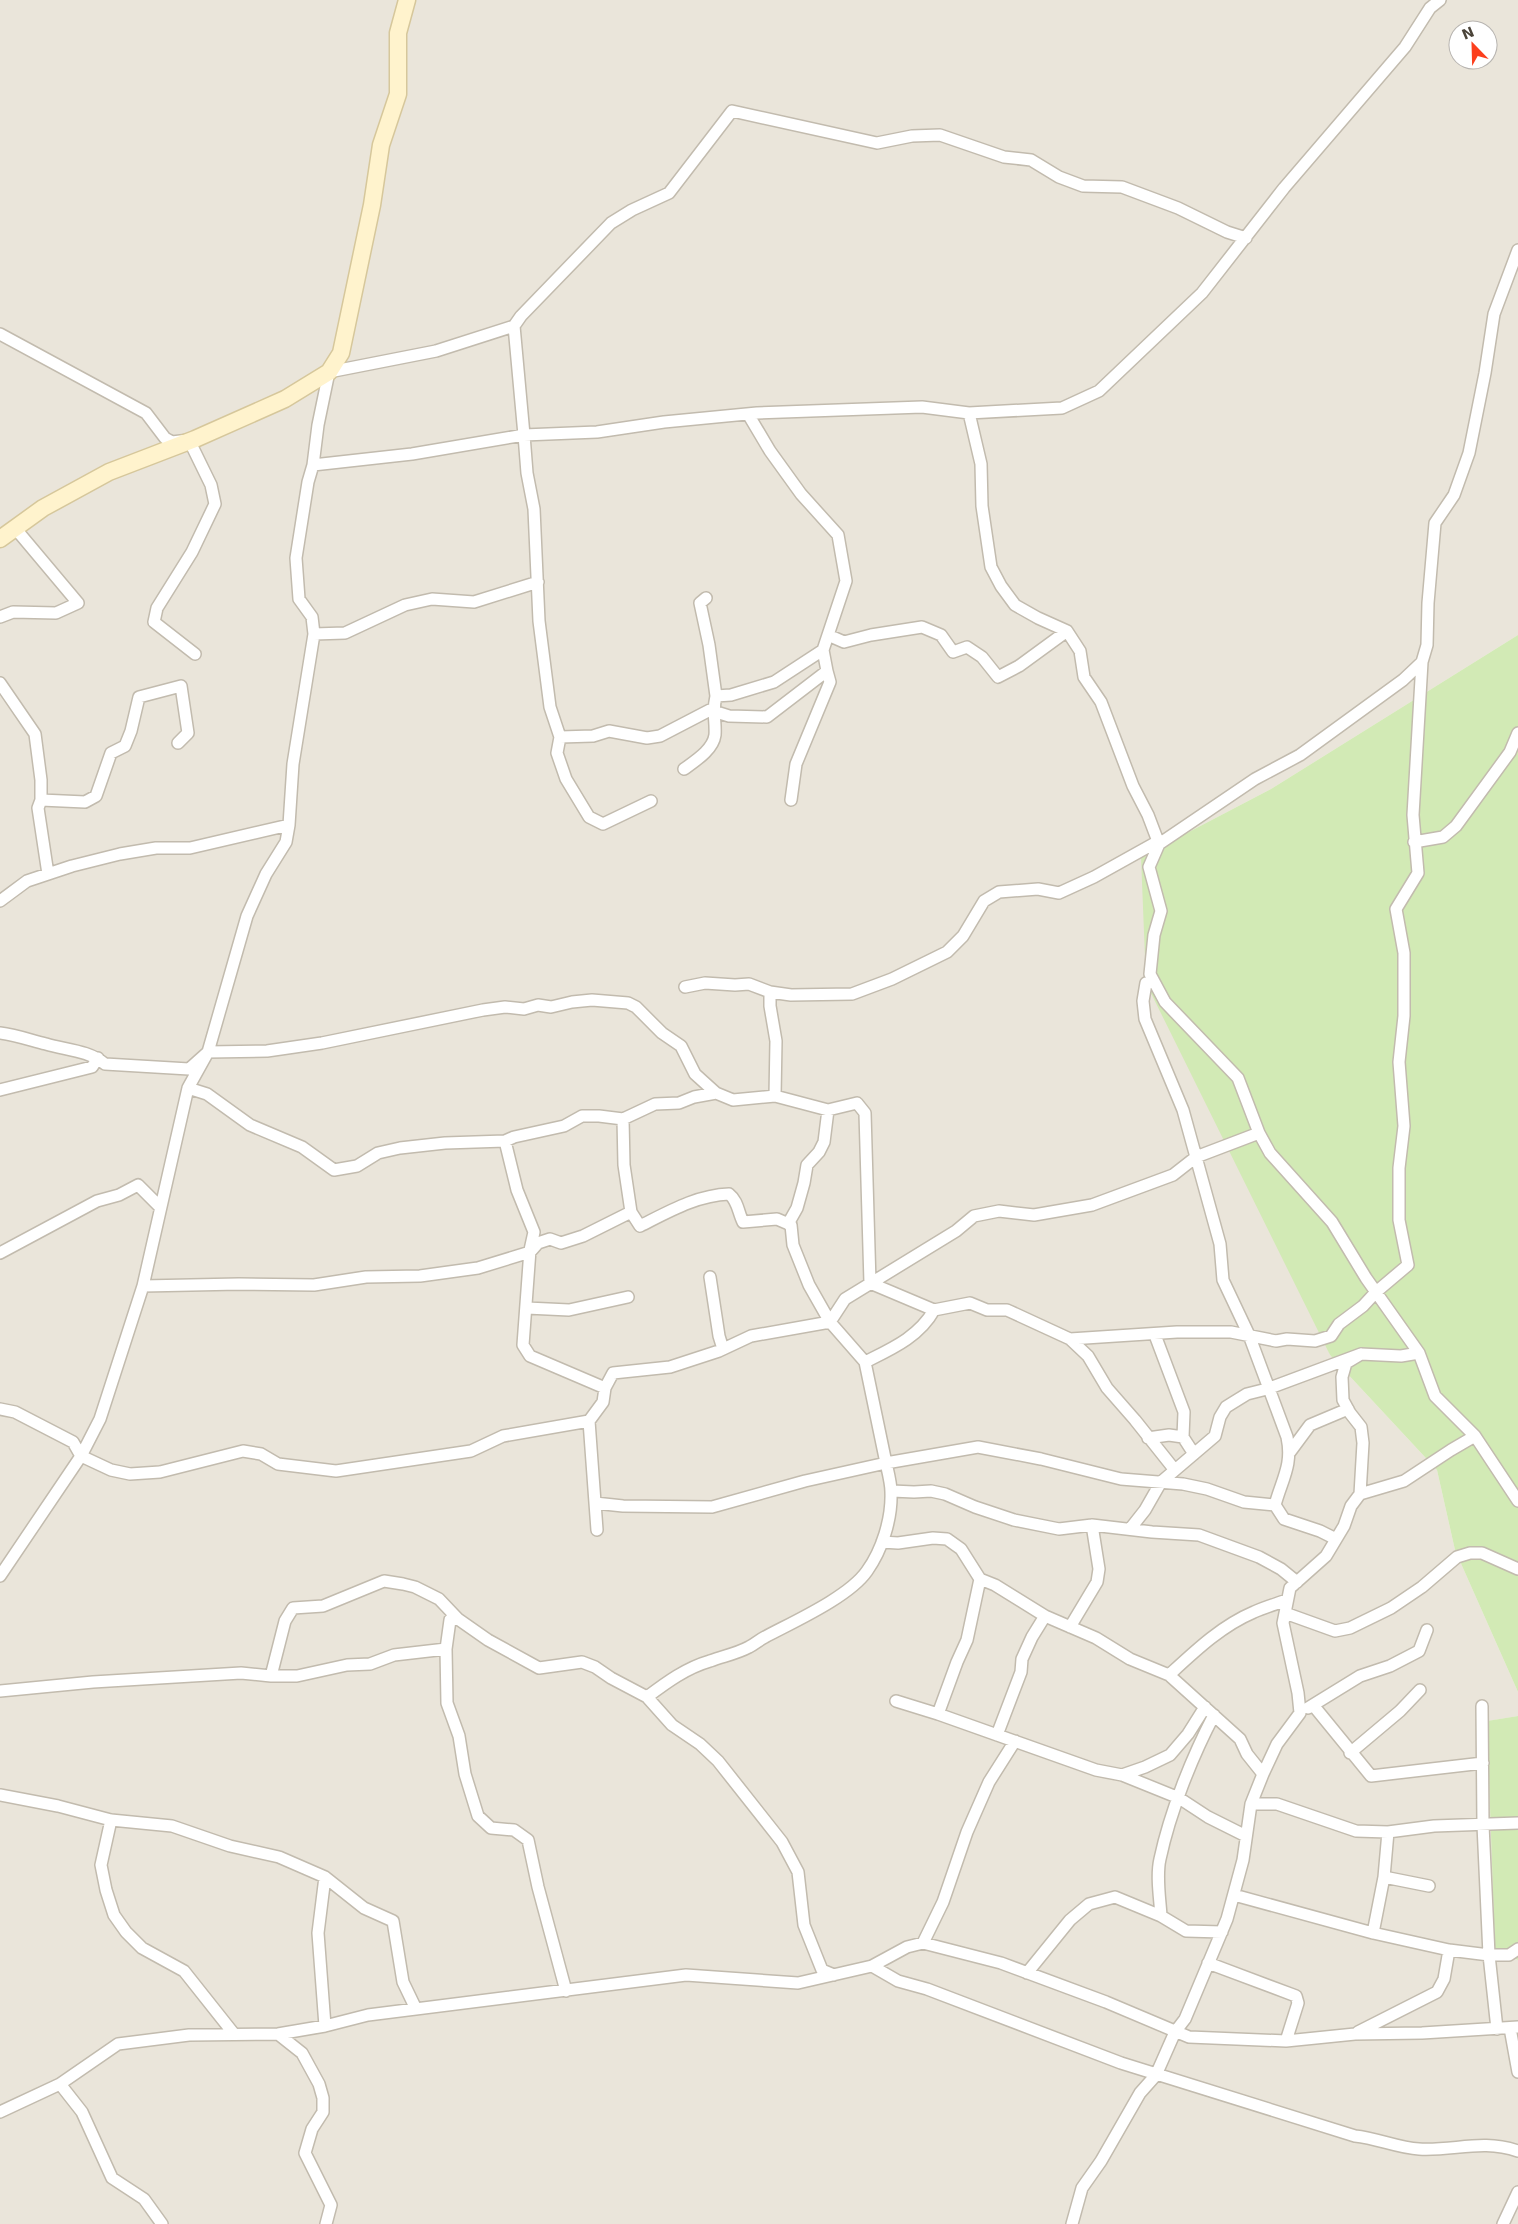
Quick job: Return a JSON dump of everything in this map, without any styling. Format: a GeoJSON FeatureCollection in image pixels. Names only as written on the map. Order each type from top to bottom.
{"type":"FeatureCollection","features":[{"type":"Feature","properties":{"kind":"street"},"geometry":{"type":"LineString","coordinates":[[0,1576],[81,1456],[100,1419],[143,1286],[188,1088],[208,1052],[247,916],[266,874],[286,842],[293,764],[314,634],[312,617],[299,599],[296,558],[308,482],[313,465],[318,424],[329,372],[341,353],[372,205],[381,145],[398,94],[398,33],[407,0]]}},
{"type":"Feature","properties":{"kind":"street"},"geometry":{"type":"LineString","coordinates":[[313,465],[412,454],[524,435],[596,432],[664,422],[748,414],[922,407],[969,414],[1062,408],[1099,391],[1202,293],[1284,188],[1405,47],[1430,8],[1440,0]]}},
{"type":"Feature","properties":{"kind":"street"},"geometry":{"type":"LineString","coordinates":[[0,334],[146,413],[165,438],[172,442],[195,439],[285,399],[329,372],[436,351],[514,326],[521,316],[611,223],[632,210],[669,193],[732,111],[876,142],[912,136],[940,136],[1004,157],[1031,160],[1059,177],[1084,186],[1122,187],[1178,208],[1227,232],[1246,238]]}},
{"type":"Feature","properties":{"kind":"street"},"geometry":{"type":"LineString","coordinates":[[1070,1339],[1185,1332],[1231,1332],[1276,1341],[1287,1339],[1315,1341],[1331,1336],[1339,1324],[1363,1306],[1408,1264],[1399,1220],[1399,1168],[1404,1126],[1399,1062],[1404,1016],[1404,953],[1396,909],[1418,873],[1414,842],[1414,777],[1422,662],[1427,645],[1428,603],[1435,523],[1454,495],[1469,453],[1485,373],[1494,314],[1518,250]]}},
{"type":"Feature","properties":{"kind":"street"},"geometry":{"type":"LineString","coordinates":[[514,326],[527,474],[534,509],[539,621],[550,708],[560,737],[557,753],[566,779],[589,817],[603,824],[651,801]]}},
{"type":"Feature","properties":{"kind":"street"},"geometry":{"type":"LineString","coordinates":[[748,414],[770,451],[801,494],[838,535],[846,581],[823,650],[830,682],[796,764],[791,800]]}},
{"type":"Feature","properties":{"kind":"street"},"geometry":{"type":"LineString","coordinates":[[969,414],[981,464],[982,506],[991,567],[1001,586],[1015,605],[1067,631],[1080,651],[1084,677],[1101,702],[1132,786],[1148,815],[1159,844]]}},
{"type":"Feature","properties":{"kind":"street"},"geometry":{"type":"LineString","coordinates":[[0,538],[43,508],[109,472],[189,440]]}},
{"type":"Feature","properties":{"kind":"street"},"geometry":{"type":"LineString","coordinates":[[189,440],[211,485],[215,504],[192,552],[157,608],[154,622],[195,654]]}},
{"type":"Feature","properties":{"kind":"street"},"geometry":{"type":"LineString","coordinates":[[0,617],[13,612],[56,613],[78,603],[15,528]]}},
{"type":"Feature","properties":{"kind":"street"},"geometry":{"type":"LineString","coordinates":[[314,634],[345,633],[405,605],[432,599],[474,602],[538,582]]}},
{"type":"Feature","properties":{"kind":"street"},"geometry":{"type":"LineString","coordinates":[[684,769],[709,748],[715,736],[713,710],[716,696],[709,645],[700,603],[706,598]]}},
{"type":"Feature","properties":{"kind":"street"},"geometry":{"type":"LineString","coordinates":[[828,635],[844,642],[871,635],[922,627],[941,635],[953,652],[967,647],[982,656],[998,677],[1019,666],[1067,631]]}},
{"type":"Feature","properties":{"kind":"street"},"geometry":{"type":"LineString","coordinates":[[716,696],[731,695],[774,682],[823,650]]}},
{"type":"Feature","properties":{"kind":"street"},"geometry":{"type":"LineString","coordinates":[[1422,662],[1403,680],[1300,755],[1255,779],[1159,844],[1149,867],[1161,912],[1154,935],[1150,974],[1166,1002],[1238,1078],[1259,1133],[1270,1153],[1332,1222],[1376,1292],[1419,1352],[1435,1396],[1475,1436],[1518,1501]]}},
{"type":"Feature","properties":{"kind":"street"},"geometry":{"type":"LineString","coordinates":[[560,737],[593,736],[609,731],[647,738],[660,736],[710,710],[729,716],[767,717],[827,671]]}},
{"type":"Feature","properties":{"kind":"street"},"geometry":{"type":"LineString","coordinates":[[0,682],[35,734],[41,780],[38,808],[48,874]]}},
{"type":"Feature","properties":{"kind":"street"},"geometry":{"type":"LineString","coordinates":[[40,800],[85,802],[96,796],[112,753],[125,746],[139,697],[180,686],[188,733],[178,743]]}},
{"type":"Feature","properties":{"kind":"street"},"geometry":{"type":"LineString","coordinates":[[1414,842],[1443,837],[1456,826],[1510,752],[1518,733]]}},
{"type":"Feature","properties":{"kind":"street"},"geometry":{"type":"LineString","coordinates":[[0,901],[27,881],[120,854],[156,848],[190,848],[289,825]]}},
{"type":"Feature","properties":{"kind":"street"},"geometry":{"type":"LineString","coordinates":[[685,987],[705,984],[749,984],[770,992],[791,995],[852,994],[892,979],[947,952],[963,936],[984,902],[999,892],[1038,888],[1059,893],[1094,877],[1155,843],[1159,844]]}},
{"type":"Feature","properties":{"kind":"street"},"geometry":{"type":"LineString","coordinates":[[1146,983],[1143,1001],[1144,1018],[1183,1110],[1220,1244],[1223,1280],[1250,1335],[1267,1388],[1284,1429],[1290,1452],[1287,1471],[1275,1505]]}},
{"type":"Feature","properties":{"kind":"street"},"geometry":{"type":"LineString","coordinates":[[770,992],[770,1006],[776,1041],[775,1096]]}},
{"type":"Feature","properties":{"kind":"street"},"geometry":{"type":"LineString","coordinates":[[0,1033],[16,1035],[46,1045],[73,1050],[98,1058],[105,1064],[189,1069],[208,1052],[267,1051],[322,1043],[490,1009],[524,1009],[538,1005],[551,1007],[592,1000],[628,1003],[636,1007],[662,1033],[681,1046],[695,1074],[716,1093],[733,1100],[775,1096],[828,1110],[857,1103],[865,1113],[870,1283]]}},
{"type":"Feature","properties":{"kind":"street"},"geometry":{"type":"LineString","coordinates":[[0,1090],[92,1068],[98,1058]]}},
{"type":"Feature","properties":{"kind":"street"},"geometry":{"type":"LineString","coordinates":[[188,1088],[207,1094],[250,1125],[302,1147],[334,1170],[357,1166],[378,1153],[400,1148],[445,1143],[505,1141],[514,1137],[564,1126],[582,1116],[622,1119],[655,1104],[679,1103],[694,1097],[716,1093]]}},
{"type":"Feature","properties":{"kind":"street"},"geometry":{"type":"LineString","coordinates":[[788,1224],[797,1208],[807,1165],[819,1152],[824,1142],[828,1110]]}},
{"type":"Feature","properties":{"kind":"street"},"geometry":{"type":"LineString","coordinates":[[622,1119],[624,1165],[631,1212],[640,1226],[694,1200],[710,1195],[729,1194],[736,1200],[738,1213],[744,1222],[777,1219],[791,1225],[793,1245],[809,1285],[830,1322],[865,1362],[892,1491],[890,1512],[882,1542],[866,1572],[842,1593],[750,1647],[729,1656],[709,1661],[676,1676],[648,1697]]}},
{"type":"Feature","properties":{"kind":"street"},"geometry":{"type":"LineString","coordinates":[[597,1530],[589,1421],[603,1402],[605,1388],[613,1373],[670,1367],[723,1349],[751,1336],[830,1322],[845,1299],[956,1230],[974,1216],[999,1211],[1034,1215],[1092,1205],[1173,1175],[1196,1156],[1259,1133]]}},
{"type":"Feature","properties":{"kind":"street"},"geometry":{"type":"LineString","coordinates":[[505,1141],[517,1190],[534,1232],[530,1252],[523,1345],[530,1356],[605,1388]]}},
{"type":"Feature","properties":{"kind":"street"},"geometry":{"type":"LineString","coordinates":[[0,1253],[97,1200],[119,1195],[138,1185],[160,1207]]}},
{"type":"Feature","properties":{"kind":"street"},"geometry":{"type":"LineString","coordinates":[[143,1286],[314,1285],[366,1277],[420,1276],[478,1268],[530,1252],[538,1243],[550,1239],[561,1243],[582,1236],[631,1212]]}},
{"type":"Feature","properties":{"kind":"street"},"geometry":{"type":"LineString","coordinates":[[710,1277],[719,1336],[723,1349]]}},
{"type":"Feature","properties":{"kind":"street"},"geometry":{"type":"LineString","coordinates":[[870,1283],[934,1310],[970,1303],[987,1310],[1007,1310],[1070,1339],[1088,1356],[1107,1388],[1174,1469]]}},
{"type":"Feature","properties":{"kind":"street"},"geometry":{"type":"LineString","coordinates":[[527,1308],[569,1310],[628,1297]]}},
{"type":"Feature","properties":{"kind":"street"},"geometry":{"type":"LineString","coordinates":[[865,1362],[898,1346],[915,1334],[929,1319],[934,1310]]}},
{"type":"Feature","properties":{"kind":"street"},"geometry":{"type":"LineString","coordinates":[[1155,1335],[1184,1412],[1183,1437],[1194,1454]]}},
{"type":"Feature","properties":{"kind":"street"},"geometry":{"type":"LineString","coordinates":[[1130,1529],[1145,1510],[1161,1482],[1215,1436],[1220,1417],[1226,1407],[1247,1394],[1361,1354],[1401,1356],[1419,1352]]}},
{"type":"Feature","properties":{"kind":"street"},"geometry":{"type":"LineString","coordinates":[[1300,1713],[1298,1693],[1283,1623],[1290,1588],[1326,1556],[1344,1526],[1351,1506],[1360,1494],[1363,1443],[1361,1427],[1343,1400],[1342,1377],[1346,1364],[1361,1354]]}},
{"type":"Feature","properties":{"kind":"street"},"geometry":{"type":"LineString","coordinates":[[0,1409],[15,1412],[73,1442],[81,1456],[111,1470],[130,1474],[160,1472],[243,1451],[261,1454],[278,1464],[336,1471],[471,1451],[503,1436],[589,1421]]}},
{"type":"Feature","properties":{"kind":"street"},"geometry":{"type":"LineString","coordinates":[[1290,1452],[1310,1425],[1348,1409]]}},
{"type":"Feature","properties":{"kind":"street"},"geometry":{"type":"LineString","coordinates":[[1148,1438],[1169,1435],[1183,1437]]}},
{"type":"Feature","properties":{"kind":"street"},"geometry":{"type":"LineString","coordinates":[[1360,1494],[1404,1481],[1475,1436]]}},
{"type":"Feature","properties":{"kind":"street"},"geometry":{"type":"LineString","coordinates":[[595,1503],[652,1507],[712,1507],[805,1481],[886,1463],[978,1448],[1041,1459],[1121,1479],[1161,1482],[1207,1489],[1244,1502],[1275,1505]]}},
{"type":"Feature","properties":{"kind":"street"},"geometry":{"type":"LineString","coordinates":[[892,1491],[931,1491],[1014,1520],[1059,1529],[1092,1525],[1152,1532],[1199,1534],[1259,1557],[1281,1569],[1297,1582]]}},
{"type":"Feature","properties":{"kind":"street"},"geometry":{"type":"LineString","coordinates":[[1275,1505],[1284,1519],[1320,1531],[1336,1539]]}},
{"type":"Feature","properties":{"kind":"street"},"geometry":{"type":"LineString","coordinates":[[1070,1627],[1097,1582],[1099,1569],[1092,1525]]}},
{"type":"Feature","properties":{"kind":"street"},"geometry":{"type":"LineString","coordinates":[[882,1542],[898,1543],[947,1538],[960,1549],[980,1579],[995,1585],[1045,1616],[1096,1638],[1130,1659],[1170,1675],[1240,1738],[1247,1754],[1264,1774]]}},
{"type":"Feature","properties":{"kind":"street"},"geometry":{"type":"LineString","coordinates":[[1285,1614],[1335,1631],[1350,1628],[1391,1608],[1422,1587],[1457,1557],[1470,1553],[1482,1553],[1518,1569]]}},
{"type":"Feature","properties":{"kind":"street"},"geometry":{"type":"LineString","coordinates":[[938,1714],[956,1662],[967,1640],[980,1579]]}},
{"type":"Feature","properties":{"kind":"street"},"geometry":{"type":"LineString","coordinates":[[271,1676],[285,1621],[293,1608],[323,1606],[384,1580],[415,1587],[439,1599],[458,1619],[488,1640],[539,1668],[582,1662],[595,1667],[611,1678],[648,1697],[672,1725],[700,1744],[718,1761],[782,1842],[798,1872],[804,1925],[813,1949],[822,1970],[834,1975]]}},
{"type":"Feature","properties":{"kind":"street"},"geometry":{"type":"LineString","coordinates":[[1170,1675],[1199,1647],[1226,1628],[1253,1612],[1287,1600]]}},
{"type":"Feature","properties":{"kind":"street"},"geometry":{"type":"LineString","coordinates":[[997,1735],[1021,1672],[1022,1659],[1032,1637],[1045,1616]]}},
{"type":"Feature","properties":{"kind":"street"},"geometry":{"type":"LineString","coordinates":[[458,1619],[450,1620],[446,1649],[447,1703],[459,1736],[466,1774],[478,1816],[491,1828],[514,1830],[528,1840],[538,1887],[566,1991]]}},
{"type":"Feature","properties":{"kind":"street"},"geometry":{"type":"LineString","coordinates":[[1072,2224],[1082,2188],[1101,2161],[1140,2093],[1156,2075],[1176,2032],[1186,2019],[1222,1932],[1234,1895],[1243,1860],[1251,1804],[1278,1744],[1300,1713],[1360,1676],[1390,1666],[1419,1651],[1427,1630]]}},
{"type":"Feature","properties":{"kind":"street"},"geometry":{"type":"LineString","coordinates":[[0,1691],[152,1678],[241,1674],[297,1676],[347,1665],[370,1664],[394,1655],[446,1649]]}},
{"type":"Feature","properties":{"kind":"street"},"geometry":{"type":"LineString","coordinates":[[1350,1753],[1400,1711],[1420,1690]]}},
{"type":"Feature","properties":{"kind":"street"},"geometry":{"type":"LineString","coordinates":[[896,1700],[1096,1770],[1122,1775],[1179,1798],[1208,1817],[1246,1836]]}},
{"type":"Feature","properties":{"kind":"street"},"geometry":{"type":"LineString","coordinates":[[1313,1706],[1371,1776],[1483,1764]]}},
{"type":"Feature","properties":{"kind":"street"},"geometry":{"type":"LineString","coordinates":[[1482,1706],[1483,1826],[1489,1955],[1496,2028]]}},
{"type":"Feature","properties":{"kind":"street"},"geometry":{"type":"LineString","coordinates":[[1122,1775],[1170,1755],[1188,1734],[1205,1707]]}},
{"type":"Feature","properties":{"kind":"street"},"geometry":{"type":"LineString","coordinates":[[1161,1916],[1160,1860],[1179,1798],[1199,1745],[1214,1715]]}},
{"type":"Feature","properties":{"kind":"street"},"geometry":{"type":"LineString","coordinates":[[923,1943],[943,1902],[967,1832],[989,1782],[1015,1741]]}},
{"type":"Feature","properties":{"kind":"street"},"geometry":{"type":"LineString","coordinates":[[0,1796],[58,1806],[111,1820],[172,1826],[230,1846],[279,1857],[324,1878],[364,1908],[392,1921],[403,1982],[416,2009]]}},
{"type":"Feature","properties":{"kind":"street"},"geometry":{"type":"LineString","coordinates":[[1251,1804],[1277,1804],[1356,1831],[1388,1832],[1434,1826],[1483,1826],[1518,1823]]}},
{"type":"Feature","properties":{"kind":"street"},"geometry":{"type":"LineString","coordinates":[[111,1820],[101,1865],[106,1890],[114,1914],[126,1932],[142,1948],[184,1971],[234,2034]]}},
{"type":"Feature","properties":{"kind":"street"},"geometry":{"type":"LineString","coordinates":[[1373,1933],[1384,1877],[1388,1832]]}},
{"type":"Feature","properties":{"kind":"street"},"geometry":{"type":"LineString","coordinates":[[1384,1877],[1428,1886]]}},
{"type":"Feature","properties":{"kind":"street"},"geometry":{"type":"LineString","coordinates":[[324,1878],[318,1933],[325,2026]]}},
{"type":"Feature","properties":{"kind":"street"},"geometry":{"type":"LineString","coordinates":[[1234,1895],[1373,1933],[1449,1950],[1489,1955],[1509,1955],[1518,1949]]}},
{"type":"Feature","properties":{"kind":"street"},"geometry":{"type":"LineString","coordinates":[[1027,1973],[1070,1920],[1089,1904],[1115,1897],[1161,1916],[1186,1932],[1222,1932]]}},
{"type":"Feature","properties":{"kind":"street"},"geometry":{"type":"LineString","coordinates":[[0,2112],[60,2084],[118,2044],[189,2035],[278,2034],[325,2026],[368,2015],[686,1975],[798,1983],[872,1966],[907,1947],[923,1943],[1001,1963],[1106,2002],[1189,2037],[1286,2041],[1355,2034],[1422,2033],[1514,2027],[1518,2072]]}},
{"type":"Feature","properties":{"kind":"street"},"geometry":{"type":"LineString","coordinates":[[1355,2034],[1413,2006],[1437,1992],[1444,1979],[1449,1950]]}},
{"type":"Feature","properties":{"kind":"street"},"geometry":{"type":"LineString","coordinates":[[1208,1963],[1296,1996],[1298,2003],[1286,2041]]}},
{"type":"Feature","properties":{"kind":"street"},"geometry":{"type":"LineString","coordinates":[[872,1966],[898,1981],[927,1989],[1156,2075],[1355,2136],[1372,2137],[1418,2149],[1483,2144],[1518,2152]]}},
{"type":"Feature","properties":{"kind":"street"},"geometry":{"type":"LineString","coordinates":[[278,2034],[302,2053],[323,2098],[323,2112],[312,2129],[306,2153],[330,2205],[326,2224]]}},
{"type":"Feature","properties":{"kind":"street"},"geometry":{"type":"LineString","coordinates":[[60,2084],[82,2112],[112,2178],[144,2199],[162,2224]]}},
{"type":"Feature","properties":{"kind":"street"},"geometry":{"type":"LineString","coordinates":[[1502,2224],[1518,2192]]}},
{"type":"Feature","properties":{"kind":"shaded area"},"geometry":{"type":"Polygon","coordinates":[[[0,0],[1518,0],[1518,635],[1271,789],[1141,857],[1330,1355],[1437,1470],[1455,1550],[1518,1692],[1518,1716],[1488,1721],[1495,1949],[1518,1960],[1518,2224],[0,2224],[0,0]]]}},
{"type":"Feature","properties":{"kind":"green space"},"geometry":{"type":"Polygon","coordinates":[[[1518,635],[1518,1692],[1455,1550],[1437,1470],[1330,1355],[1146,983],[1141,857],[1271,789],[1518,635]]]}},
{"type":"Feature","properties":{"kind":"green space"},"geometry":{"type":"Polygon","coordinates":[[[1518,1716],[1518,1960],[1495,1949],[1487,1721],[1518,1716]]]}}]}
